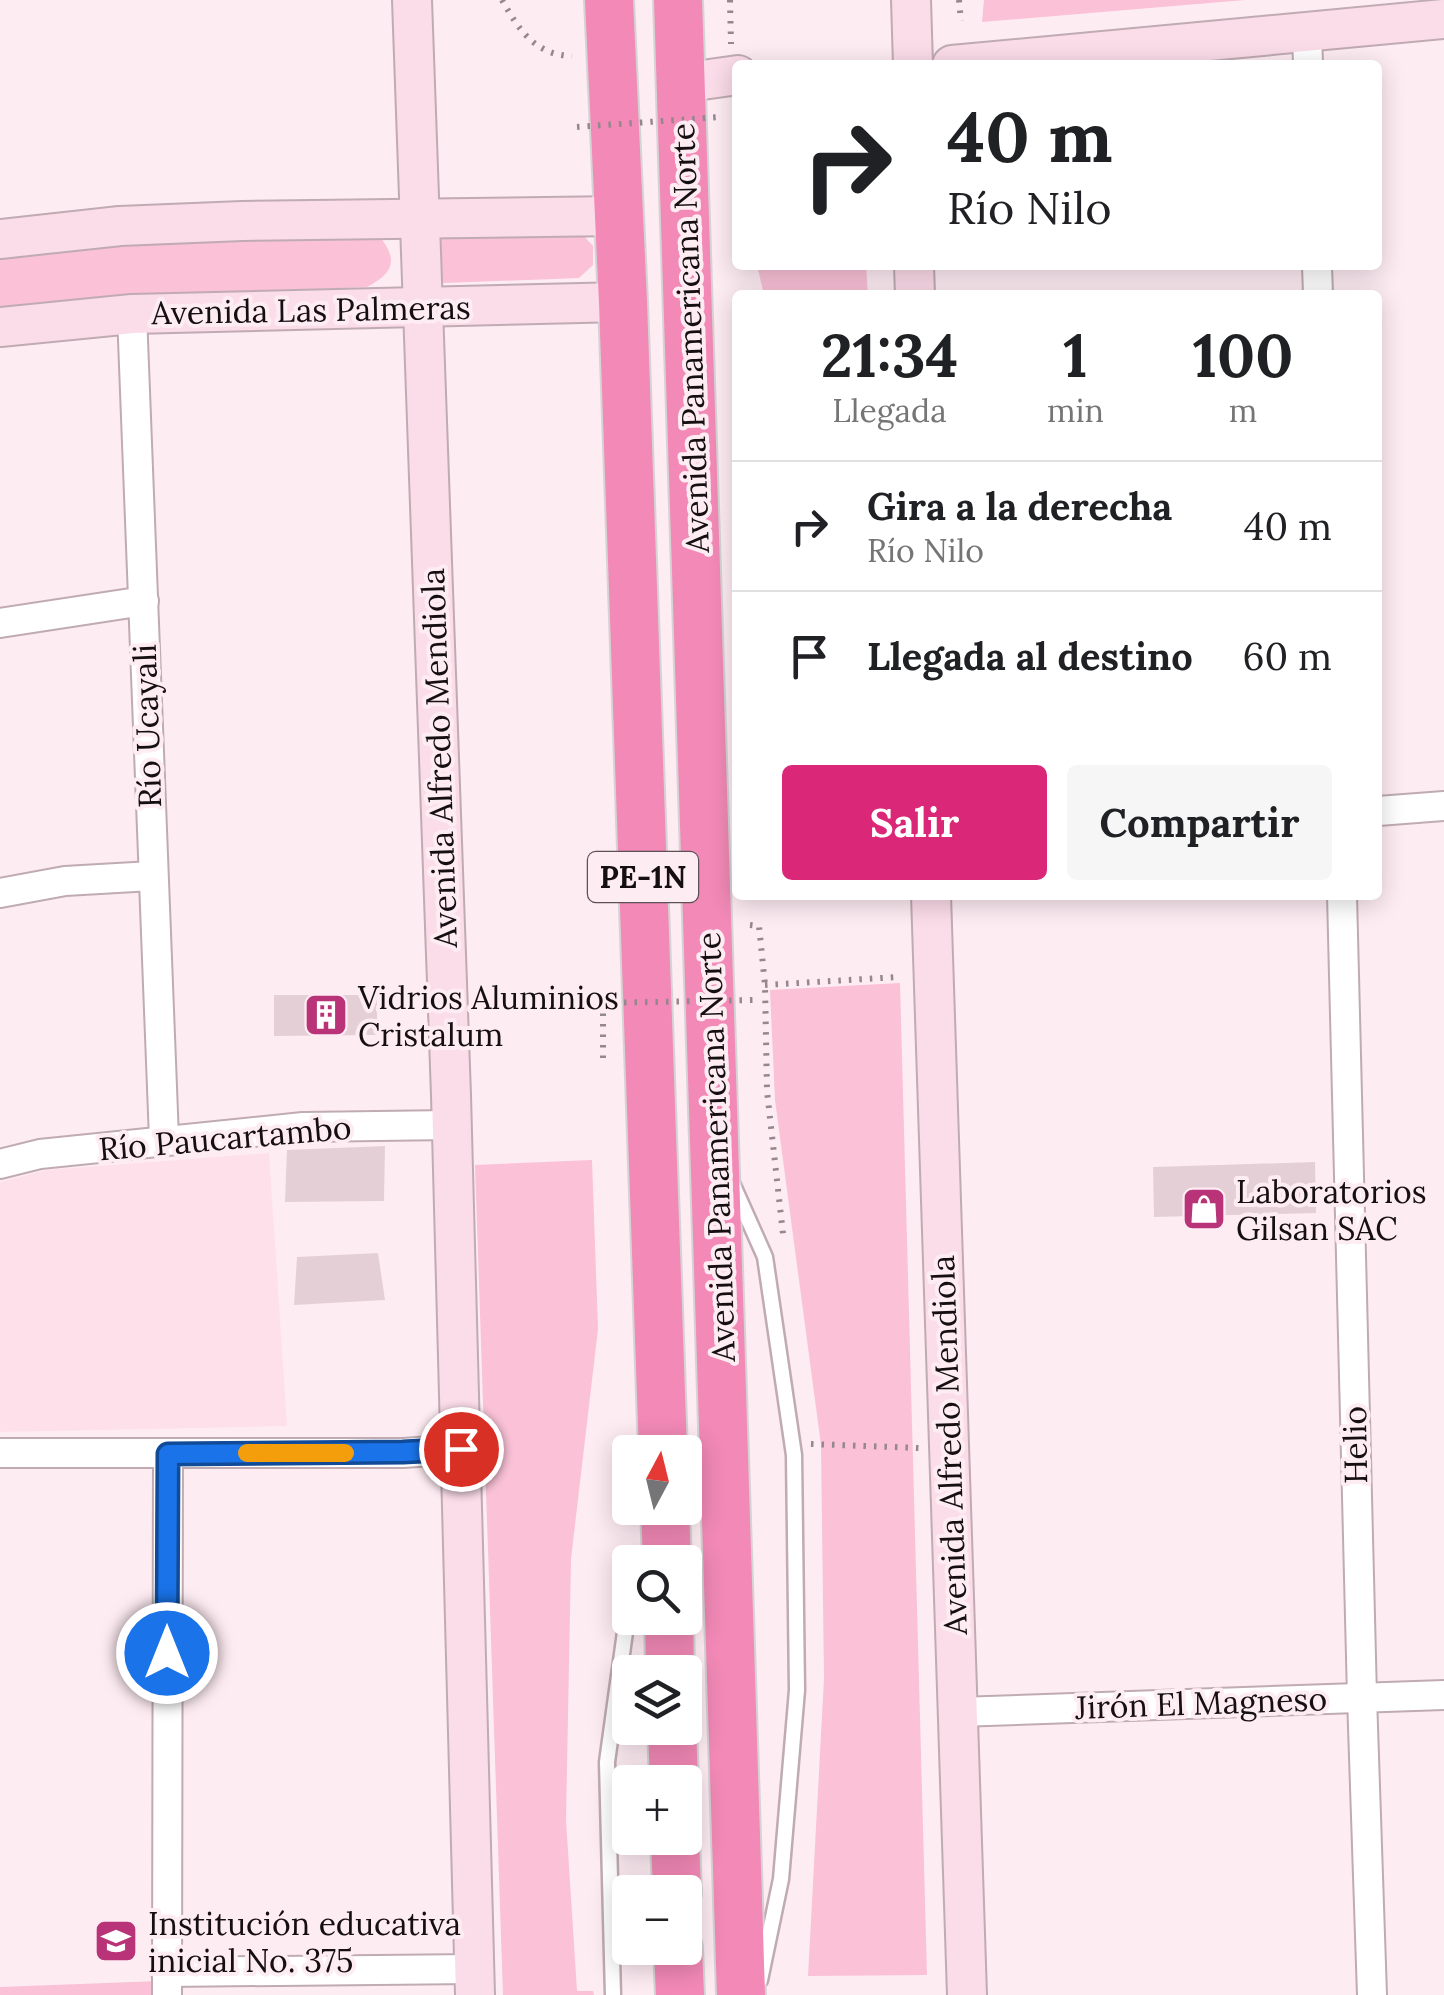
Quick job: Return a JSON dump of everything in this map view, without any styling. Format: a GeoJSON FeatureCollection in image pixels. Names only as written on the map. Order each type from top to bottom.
{"type":"FeatureCollection","features":[{"type":"Feature","properties":{"kind":"highway","name":"Avenida Panamericana Norte"},"geometry":{"type":"LineString","coordinates":[[609,0],[624,302],[662,1435]]}},
{"type":"Feature","properties":{"kind":"highway","name":"Avenida Panamericana Norte"},"geometry":{"type":"LineString","coordinates":[[678,0],[741,1995]]}},
{"type":"Feature","properties":{"kind":"highway"},"geometry":{"type":"LineString","coordinates":[[679,1965],[680,1995]]}},
{"type":"Feature","properties":{"kind":"main road","name":"Avenida Alfredo Mendiola"},"geometry":{"type":"LineString","coordinates":[[412,0],[451,1125],[475,1982]]}},
{"type":"Feature","properties":{"kind":"main road"},"geometry":{"type":"LineString","coordinates":[[910,0],[913,60]]}},
{"type":"Feature","properties":{"kind":"main road"},"geometry":{"type":"LineString","coordinates":[[1270,0],[1308,48]]}},
{"type":"Feature","properties":{"kind":"main road"},"geometry":{"type":"LineString","coordinates":[[1057,60],[1308,48],[1444,19]]}},
{"type":"Feature","properties":{"kind":"main road"},"geometry":{"type":"LineString","coordinates":[[681,83],[732,62]]}},
{"type":"Feature","properties":{"kind":"main road"},"geometry":{"type":"LineString","coordinates":[[0,239],[120,226],[619,216]]}},
{"type":"Feature","properties":{"kind":"main road","name":"Avenida Las Palmeras"},"geometry":{"type":"LineString","coordinates":[[0,328],[132,314],[624,302]]}},
{"type":"Feature","properties":{"kind":"main road","name":"Avenida Alfredo Mendiola"},"geometry":{"type":"LineString","coordinates":[[931,900],[967,1995]]}},
{"type":"Feature","properties":{"kind":"street","name":"Río Ucayali"},"geometry":{"type":"LineString","coordinates":[[132,314],[164,1139]]}},
{"type":"Feature","properties":{"kind":"street"},"geometry":{"type":"LineString","coordinates":[[0,623],[144,601]]}},
{"type":"Feature","properties":{"kind":"street"},"geometry":{"type":"LineString","coordinates":[[1382,811],[1444,806]]}},
{"type":"Feature","properties":{"kind":"street"},"geometry":{"type":"LineString","coordinates":[[0,893],[65,880],[152,876]]}},
{"type":"Feature","properties":{"kind":"street","name":"Helio"},"geometry":{"type":"LineString","coordinates":[[1342,900],[1372,1995]]}},
{"type":"Feature","properties":{"kind":"street","name":"Río Paucartambo"},"geometry":{"type":"LineString","coordinates":[[0,1164],[40,1154],[164,1139],[303,1127],[451,1125]]}},
{"type":"Feature","properties":{"kind":"street"},"geometry":{"type":"LineString","coordinates":[[0,1454],[461,1449]]}},
{"type":"Feature","properties":{"kind":"street"},"geometry":{"type":"LineString","coordinates":[[168,1454],[166,1984],[475,1982]]}},
{"type":"Feature","properties":{"kind":"street","name":"Jirón El Magneso"},"geometry":{"type":"LineString","coordinates":[[958,1712],[1444,1694]]}},
{"type":"Feature","properties":{"kind":"lane"},"geometry":{"type":"LineString","coordinates":[[716,1148],[765,1257],[794,1455],[797,1690],[781,1880],[756,1995]]}},
{"type":"Feature","properties":{"kind":"lane"},"geometry":{"type":"LineString","coordinates":[[613,1995],[607,1762],[624,1635]]}},
{"type":"Feature","properties":{"kind":"path"},"geometry":{"type":"LineString","coordinates":[[502,0],[515,24],[537,48],[558,56],[584,55]]}},
{"type":"Feature","properties":{"kind":"path"},"geometry":{"type":"LineString","coordinates":[[730,0],[734,60]]}},
{"type":"Feature","properties":{"kind":"path"},"geometry":{"type":"LineString","coordinates":[[960,0],[961,21]]}},
{"type":"Feature","properties":{"kind":"path"},"geometry":{"type":"LineString","coordinates":[[577,127],[720,118]]}},
{"type":"Feature","properties":{"kind":"path"},"geometry":{"type":"LineString","coordinates":[[750,925],[759,926],[765,985],[767,1091],[783,1241]]}},
{"type":"Feature","properties":{"kind":"path"},"geometry":{"type":"LineString","coordinates":[[765,985],[902,977]]}},
{"type":"Feature","properties":{"kind":"path"},"geometry":{"type":"LineString","coordinates":[[603,1060],[603,1003],[753,1000]]}},
{"type":"Feature","properties":{"kind":"path"},"geometry":{"type":"LineString","coordinates":[[808,1425],[810,1444],[950,1448]]}},
{"type":"Feature","properties":{"kind":"shaded area"},"geometry":{"type":"Polygon","coordinates":[[[984,0],[1245,0],[982,22],[984,0]]]}},
{"type":"Feature","properties":{"kind":"shaded area"},"geometry":{"type":"Polygon","coordinates":[[[443,232],[583,235],[593,246],[593,265],[579,278],[444,283],[429,274],[430,246],[443,232]]]}},
{"type":"Feature","properties":{"kind":"shaded area"},"geometry":{"type":"Polygon","coordinates":[[[378,235],[389,251],[390,265],[383,276],[367,287],[145,296],[0,312],[0,254],[78,243],[378,235]]]}},
{"type":"Feature","properties":{"kind":"shaded area"},"geometry":{"type":"Polygon","coordinates":[[[758,270],[866,270],[868,290],[763,290],[758,270]]]}},
{"type":"Feature","properties":{"kind":"shaded area"},"geometry":{"type":"Polygon","coordinates":[[[900,983],[927,1975],[808,1976],[824,1679],[821,1445],[775,1100],[770,990],[900,983]]]}},
{"type":"Feature","properties":{"kind":"shaded area"},"geometry":{"type":"Polygon","coordinates":[[[269,1153],[287,1426],[0,1432],[0,1182],[47,1170],[269,1153]]]}},
{"type":"Feature","properties":{"kind":"shaded area"},"geometry":{"type":"Polygon","coordinates":[[[592,1160],[598,1329],[571,1559],[566,1820],[577,1991],[593,1991],[594,1995],[503,1995],[475,1165],[592,1160]]]}},
{"type":"Feature","properties":{"kind":"shaded area"},"geometry":{"type":"Polygon","coordinates":[[[159,1981],[160,1995],[0,1995],[0,1987],[159,1981]]]}},
{"type":"Feature","properties":{"kind":"building","name":"Vidrios Aluminios Cristalum"},"geometry":{"type":"Polygon","coordinates":[[[274,995],[377,995],[377,1035],[274,1036],[274,995]]]}},
{"type":"Feature","properties":{"kind":"building"},"geometry":{"type":"Polygon","coordinates":[[[385,1146],[384,1201],[285,1202],[287,1150],[385,1146]]]}},
{"type":"Feature","properties":{"kind":"building"},"geometry":{"type":"Polygon","coordinates":[[[1315,1162],[1316,1213],[1154,1217],[1153,1167],[1315,1162]]]}},
{"type":"Feature","properties":{"kind":"building"},"geometry":{"type":"Polygon","coordinates":[[[378,1253],[385,1300],[294,1305],[297,1257],[378,1253]]]}},
{"type":"Feature","properties":{"kind":"slow traffic"},"geometry":{"type":"LineString","coordinates":[[247,1453],[345,1453]]}},
{"type":"Feature","properties":{"kind":"place","name":"Vidrios Aluminios Cristalum"},"geometry":{"type":"Point","coordinates":[326,1015]}},
{"type":"Feature","properties":{"kind":"place","name":"Laboratorios Gilsan SAC"},"geometry":{"type":"Point","coordinates":[1204,1209]}},
{"type":"Feature","properties":{"kind":"place","name":"Institución educativa inicial No. 375"},"geometry":{"type":"Point","coordinates":[116,1941]}},
{"type":"Feature","properties":{"kind":"route"},"geometry":{"type":"LineString","coordinates":[[167,1653],[168,1454],[461,1449]]}}]}
